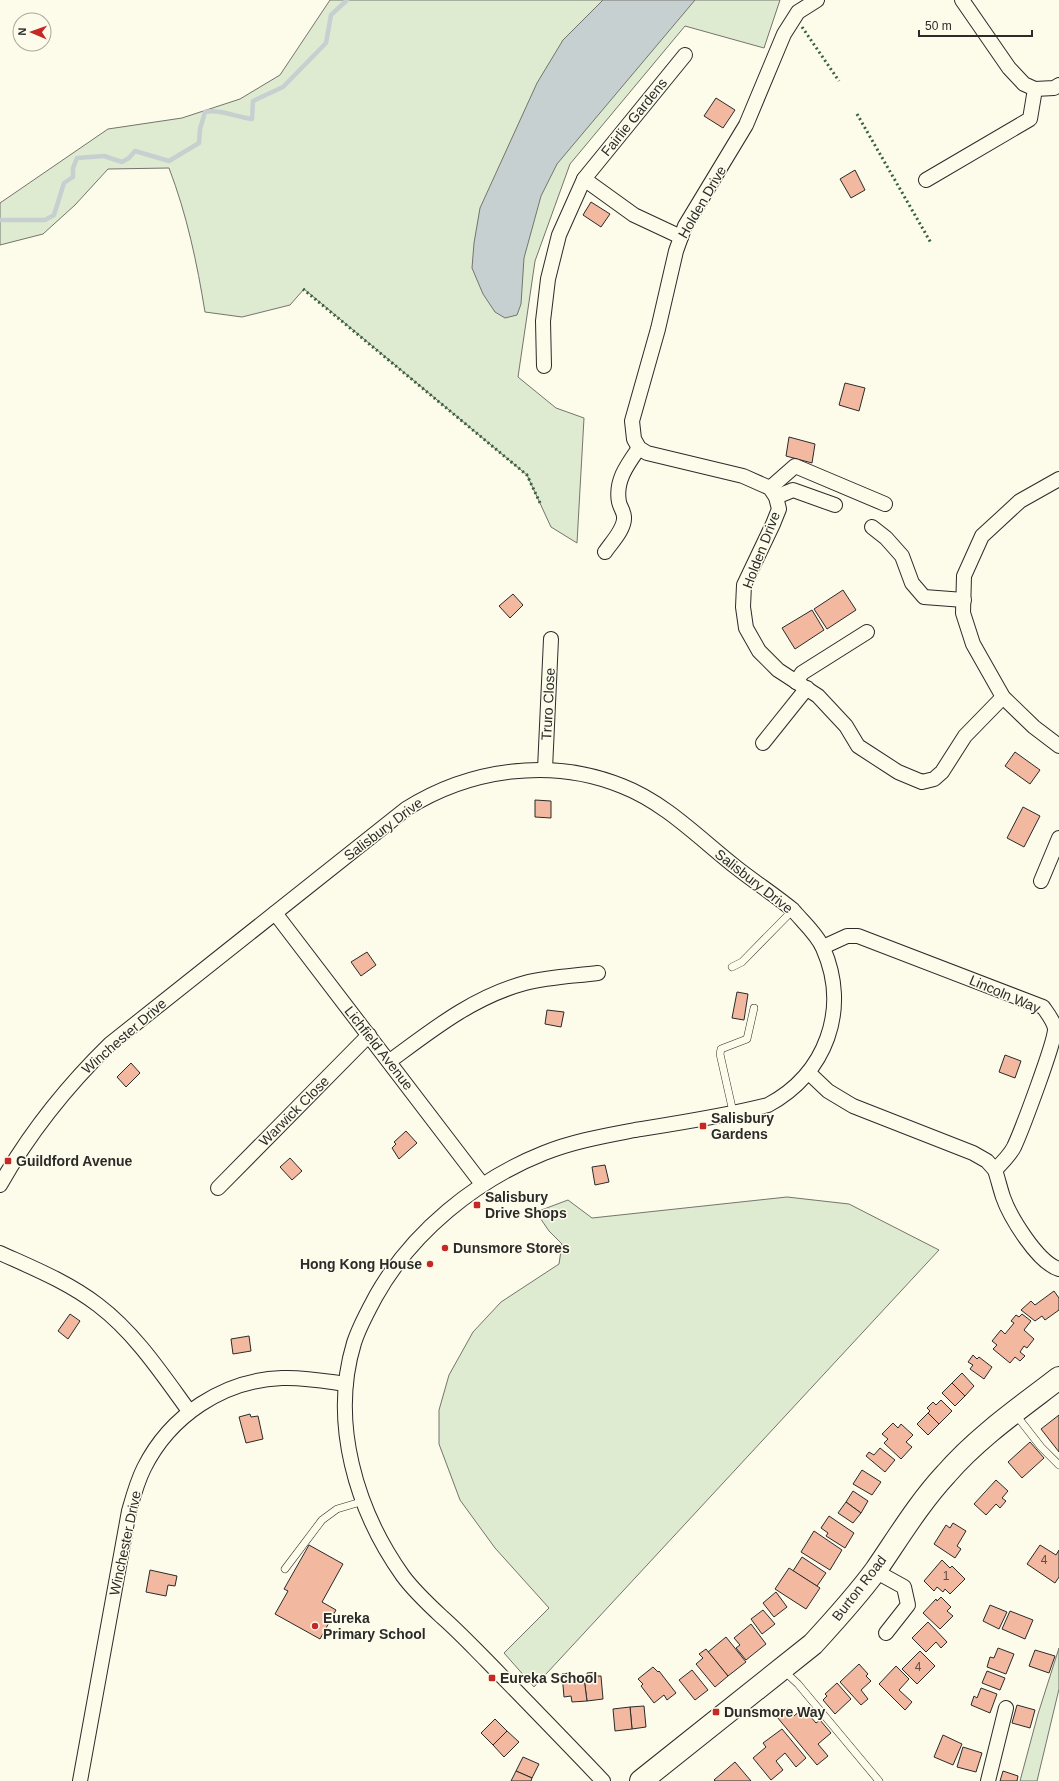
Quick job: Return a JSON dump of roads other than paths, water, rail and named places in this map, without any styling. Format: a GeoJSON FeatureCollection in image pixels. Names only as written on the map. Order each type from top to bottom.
{"type":"FeatureCollection","features":[{"type":"Feature","properties":{"kind":"highway","name":"Burton Road"},"geometry":{"type":"LineString","coordinates":[[641,1781],[813,1644],[875,1571],[911,1519],[946,1473],[1014,1413],[1059,1378]]}},
{"type":"Feature","properties":{"kind":"street","name":"Holden Drive"},"geometry":{"type":"LineString","coordinates":[[639,448],[632,431],[632,421],[658,329],[676,251],[685,226],[746,125],[784,34],[798,12],[815,0]]}},
{"type":"Feature","properties":{"kind":"street"},"geometry":{"type":"LineString","coordinates":[[962,0],[1009,68],[1024,84],[1035,89],[1054,88],[1059,85]]}},
{"type":"Feature","properties":{"kind":"street","name":"Fairlie Gardens"},"geometry":{"type":"LineString","coordinates":[[544,366],[543,321],[548,279],[559,235],[584,179],[685,55]]}},
{"type":"Feature","properties":{"kind":"street"},"geometry":{"type":"LineString","coordinates":[[926,180],[1030,119],[1035,89]]}},
{"type":"Feature","properties":{"kind":"street"},"geometry":{"type":"LineString","coordinates":[[584,179],[634,215],[681,237]]}},
{"type":"Feature","properties":{"kind":"street"},"geometry":{"type":"LineString","coordinates":[[605,552],[621,529],[625,518],[619,502],[619,486],[623,470],[639,448],[647,453],[743,476],[773,492],[793,490],[835,505]]}},
{"type":"Feature","properties":{"kind":"street"},"geometry":{"type":"LineString","coordinates":[[773,492],[795,466],[885,504]]}},
{"type":"Feature","properties":{"kind":"street"},"geometry":{"type":"LineString","coordinates":[[1057,741],[1034,727],[1003,697],[973,644],[963,613],[964,576],[982,536],[1020,501],[1059,479]]}},
{"type":"Feature","properties":{"kind":"street","name":"Holden Drive"},"geometry":{"type":"LineString","coordinates":[[773,492],[779,509],[744,585],[743,607],[746,628],[759,651],[778,670],[818,696],[841,721],[858,746],[898,772],[922,782],[934,779],[942,772],[964,736],[1003,697]]}},
{"type":"Feature","properties":{"kind":"street"},"geometry":{"type":"LineString","coordinates":[[872,527],[886,538],[902,556],[912,583],[924,597],[964,600]]}},
{"type":"Feature","properties":{"kind":"street"},"geometry":{"type":"LineString","coordinates":[[763,743],[802,685],[802,673],[867,632]]}},
{"type":"Feature","properties":{"kind":"street","name":"Truro Close"},"geometry":{"type":"LineString","coordinates":[[545,769],[551,638]]}},
{"type":"Feature","properties":{"kind":"street","name":"Salisbury Drive"},"geometry":{"type":"LineString","coordinates":[[275,913],[406,809],[435,792],[454,784],[493,774],[545,769],[563,771],[599,779],[622,786],[642,796],[689,828],[738,869],[772,893],[793,910],[811,930],[823,947],[832,972],[835,998],[833,1018],[829,1035],[809,1073],[792,1090],[768,1105],[585,1140],[543,1153],[482,1184]]}},
{"type":"Feature","properties":{"kind":"street"},"geometry":{"type":"LineString","coordinates":[[1041,881],[1059,838]]}},
{"type":"Feature","properties":{"kind":"street","name":"Lichfield Avenue"},"geometry":{"type":"LineString","coordinates":[[275,913],[390,1061],[482,1184]]}},
{"type":"Feature","properties":{"kind":"street","name":"Winchester Drive"},"geometry":{"type":"LineString","coordinates":[[0,1185],[20,1151],[50,1109],[110,1044],[275,913]]}},
{"type":"Feature","properties":{"kind":"street","name":"Lincoln Way"},"geometry":{"type":"LineString","coordinates":[[823,947],[847,936],[858,936],[1043,1007],[1051,1018],[1055,1029],[1052,1044],[1014,1148],[995,1170]]}},
{"type":"Feature","properties":{"kind":"street"},"geometry":{"type":"LineString","coordinates":[[390,1061],[448,1018],[496,994],[525,983],[598,973]]}},
{"type":"Feature","properties":{"kind":"street","name":"Warwick Close"},"geometry":{"type":"LineString","coordinates":[[218,1188],[369,1035]]}},
{"type":"Feature","properties":{"kind":"street"},"geometry":{"type":"LineString","coordinates":[[809,1073],[828,1091],[853,1106],[973,1153],[987,1161],[995,1170],[1002,1196],[1008,1210],[1017,1224],[1040,1257],[1059,1269]]}},
{"type":"Feature","properties":{"kind":"street"},"geometry":{"type":"LineString","coordinates":[[482,1184],[429,1228],[395,1266],[382,1285],[362,1322],[355,1341],[346,1384],[345,1408],[348,1444],[357,1484],[376,1530],[403,1576],[420,1596],[469,1642],[603,1781]]}},
{"type":"Feature","properties":{"kind":"street"},"geometry":{"type":"LineString","coordinates":[[0,1253],[66,1284],[98,1305],[129,1333],[189,1411]]}},
{"type":"Feature","properties":{"kind":"street","name":"Winchester Drive"},"geometry":{"type":"LineString","coordinates":[[80,1781],[129,1512],[143,1470],[153,1451],[168,1432],[189,1411],[222,1392],[256,1381],[281,1378],[301,1378],[346,1384]]}},
{"type":"Feature","properties":{"kind":"street"},"geometry":{"type":"LineString","coordinates":[[875,1571],[904,1587],[908,1605],[886,1633]]}},
{"type":"Feature","properties":{"kind":"street"},"geometry":{"type":"LineString","coordinates":[[988,1781],[1006,1708]]}},
{"type":"Feature","properties":{"kind":"lane"},"geometry":{"type":"LineString","coordinates":[[732,967],[742,962],[793,910]]}},
{"type":"Feature","properties":{"kind":"lane"},"geometry":{"type":"LineString","coordinates":[[733,1112],[720,1054],[721,1049],[747,1039],[754,1008]]}},
{"type":"Feature","properties":{"kind":"lane"},"geometry":{"type":"LineString","coordinates":[[1014,1413],[1041,1447],[1059,1465]]}},
{"type":"Feature","properties":{"kind":"lane"},"geometry":{"type":"LineString","coordinates":[[285,1569],[322,1520],[337,1509],[364,1501]]}},
{"type":"Feature","properties":{"kind":"lane"},"geometry":{"type":"LineString","coordinates":[[782,1670],[798,1684],[879,1781]]}},
{"type":"Feature","properties":{"kind":"waterway"},"geometry":{"type":"LineString","coordinates":[[0,220],[45,220],[54,215],[64,183],[73,177],[73,168],[77,158],[104,156],[122,162],[129,158],[135,151],[169,161],[199,143],[200,129],[205,112],[223,112],[252,119],[253,101],[283,87],[326,43],[331,15],[347,0]]}},
{"type":"Feature","properties":{"kind":"place","name":"Salisbury Gardens"},"geometry":{"type":"Point","coordinates":[703,1126]}},
{"type":"Feature","properties":{"kind":"place","name":"Guildford Avenue"},"geometry":{"type":"Point","coordinates":[8,1161]}},
{"type":"Feature","properties":{"kind":"place","name":"Salisbury Drive Shops"},"geometry":{"type":"Point","coordinates":[477,1205]}},
{"type":"Feature","properties":{"kind":"place","name":"Dunsmore Stores"},"geometry":{"type":"Point","coordinates":[445,1248]}},
{"type":"Feature","properties":{"kind":"place","name":"Hong Kong House"},"geometry":{"type":"Point","coordinates":[430,1264]}},
{"type":"Feature","properties":{"kind":"place","name":"Eureka Primary School"},"geometry":{"type":"Point","coordinates":[315,1626]}},
{"type":"Feature","properties":{"kind":"place","name":"Eureka School"},"geometry":{"type":"Point","coordinates":[492,1678]}},
{"type":"Feature","properties":{"kind":"place","name":"Dunsmore Way"},"geometry":{"type":"Point","coordinates":[716,1712]}}]}
